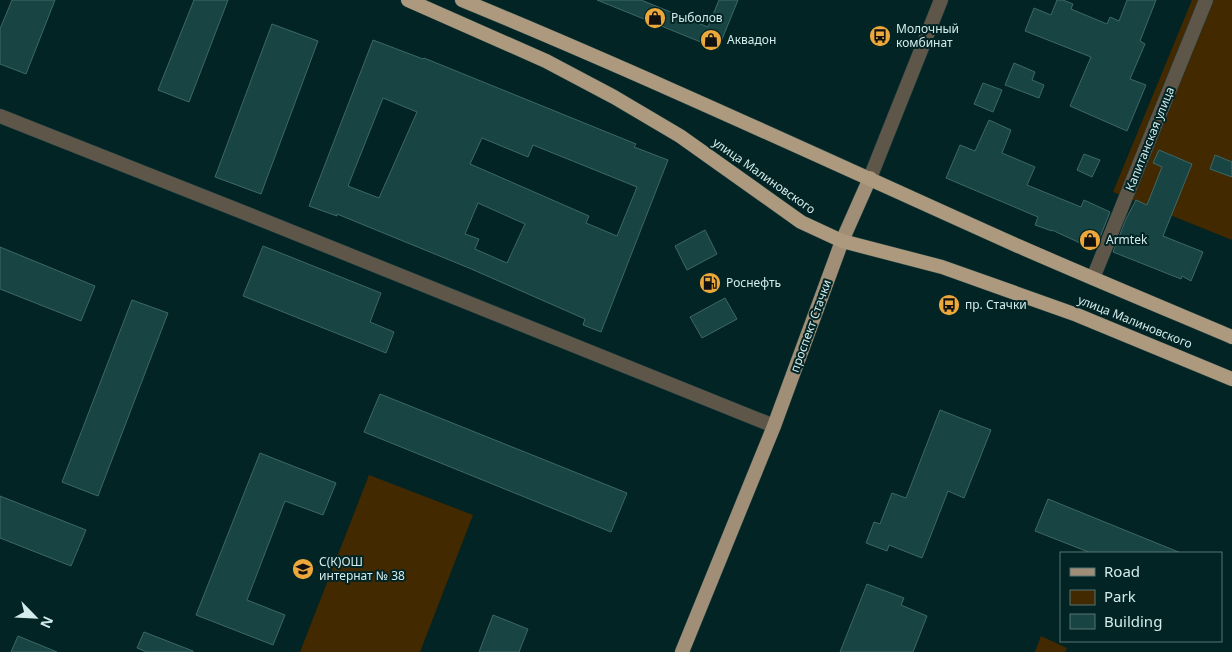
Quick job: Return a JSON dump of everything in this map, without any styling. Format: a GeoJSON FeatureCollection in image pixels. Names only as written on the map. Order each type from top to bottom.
{"type":"FeatureCollection","features":[{"type":"Feature","properties":{"kind":"highway","name":"улица Малиновского"},"geometry":{"type":"LineString","coordinates":[[408,0],[546,61],[614,97],[680,136],[801,222],[842,241],[942,267],[1077,314],[1232,379]]}},
{"type":"Feature","properties":{"kind":"highway","name":"улица Малиновского"},"geometry":{"type":"LineString","coordinates":[[462,0],[556,38],[740,119],[1021,247],[1232,337]]}},
{"type":"Feature","properties":{"kind":"main road","name":"проспект Стачки"},"geometry":{"type":"LineString","coordinates":[[682,652],[774,426],[842,241],[870,178]]}},
{"type":"Feature","properties":{"kind":"street","name":"проспект Стачки"},"geometry":{"type":"LineString","coordinates":[[870,178],[941,0]]}},
{"type":"Feature","properties":{"kind":"street","name":"Капитанская улица"},"geometry":{"type":"LineString","coordinates":[[1093,278],[1206,0]]}},
{"type":"Feature","properties":{"kind":"street"},"geometry":{"type":"LineString","coordinates":[[0,116],[274,224],[774,426]]}},
{"type":"Feature","properties":{"kind":"green space"},"geometry":{"type":"Polygon","coordinates":[[[1192,0],[1232,0],[1232,240],[1113,192],[1192,0]]]}},
{"type":"Feature","properties":{"kind":"green space"},"geometry":{"type":"Polygon","coordinates":[[[369,475],[473,515],[420,652],[300,652],[369,475]]]}},
{"type":"Feature","properties":{"kind":"green space"},"geometry":{"type":"Polygon","coordinates":[[[1041,636],[1067,648],[1065,652],[1035,652],[1041,636]]]}},
{"type":"Feature","properties":{"kind":"building"},"geometry":{"type":"Polygon","coordinates":[[[12,0],[55,0],[26,74],[0,64],[0,29],[12,0]]]}},
{"type":"Feature","properties":{"kind":"building"},"geometry":{"type":"Polygon","coordinates":[[[194,0],[228,0],[189,102],[158,90],[194,0]]]}},
{"type":"Feature","properties":{"kind":"building"},"geometry":{"type":"Polygon","coordinates":[[[597,0],[641,0],[708,27],[719,0],[738,0],[718,49],[597,0]]]}},
{"type":"Feature","properties":{"kind":"building"},"geometry":{"type":"Polygon","coordinates":[[[1057,0],[1073,4],[1071,9],[1107,24],[1110,17],[1119,21],[1127,0],[1156,0],[1140,41],[1145,44],[1130,79],[1146,85],[1127,131],[1070,106],[1091,57],[1025,31],[1034,8],[1051,15],[1057,0]]]}},
{"type":"Feature","properties":{"kind":"building"},"geometry":{"type":"Polygon","coordinates":[[[272,24],[318,41],[261,194],[215,177],[272,24]]]}},
{"type":"Feature","properties":{"kind":"building"},"geometry":{"type":"Polygon","coordinates":[[[373,40],[424,58],[636,144],[634,147],[668,160],[601,332],[583,325],[585,319],[469,268],[337,214],[337,216],[309,206],[373,40]],[[383,98],[348,186],[379,198],[417,112],[383,98]],[[482,138],[470,164],[589,216],[586,223],[617,236],[637,187],[533,145],[528,157],[482,138]],[[478,203],[465,234],[479,239],[475,249],[507,263],[525,224],[478,203]]]}},
{"type":"Feature","properties":{"kind":"building"},"geometry":{"type":"Polygon","coordinates":[[[1014,63],[1035,72],[1032,80],[1044,85],[1039,98],[1005,85],[1014,63]]]}},
{"type":"Feature","properties":{"kind":"building"},"geometry":{"type":"Polygon","coordinates":[[[983,83],[1002,90],[993,112],[974,104],[983,83]]]}},
{"type":"Feature","properties":{"kind":"building"},"geometry":{"type":"Polygon","coordinates":[[[989,120],[1011,130],[1002,153],[1035,167],[1027,185],[1081,207],[1084,200],[1110,212],[1097,245],[1093,249],[1052,230],[1035,225],[1038,217],[946,178],[960,145],[975,151],[989,120]]]}},
{"type":"Feature","properties":{"kind":"building"},"geometry":{"type":"Polygon","coordinates":[[[1159,150],[1192,164],[1163,236],[1203,252],[1191,281],[1182,276],[1181,279],[1113,252],[1136,200],[1147,205],[1162,167],[1153,163],[1159,150]]]}},
{"type":"Feature","properties":{"kind":"building"},"geometry":{"type":"Polygon","coordinates":[[[1084,154],[1100,160],[1092,177],[1077,170],[1084,154]]]}},
{"type":"Feature","properties":{"kind":"building"},"geometry":{"type":"Polygon","coordinates":[[[1215,155],[1232,162],[1232,177],[1210,169],[1215,155]]]}},
{"type":"Feature","properties":{"kind":"building"},"geometry":{"type":"Polygon","coordinates":[[[705,230],[717,254],[687,270],[675,246],[705,230]]]}},
{"type":"Feature","properties":{"kind":"building"},"geometry":{"type":"Polygon","coordinates":[[[263,246],[381,293],[370,322],[394,332],[386,353],[243,296],[263,246]]]}},
{"type":"Feature","properties":{"kind":"building"},"geometry":{"type":"Polygon","coordinates":[[[0,247],[95,286],[81,321],[0,289],[0,247]]]}},
{"type":"Feature","properties":{"kind":"building"},"geometry":{"type":"Polygon","coordinates":[[[725,298],[737,319],[702,338],[690,317],[725,298]]]}},
{"type":"Feature","properties":{"kind":"building"},"geometry":{"type":"Polygon","coordinates":[[[132,300],[168,313],[98,496],[62,482],[132,300]]]}},
{"type":"Feature","properties":{"kind":"building"},"geometry":{"type":"Polygon","coordinates":[[[380,394],[627,493],[611,532],[364,432],[380,394]]]}},
{"type":"Feature","properties":{"kind":"building"},"geometry":{"type":"Polygon","coordinates":[[[940,410],[991,430],[964,498],[948,491],[922,558],[889,545],[887,551],[866,543],[874,522],[880,524],[892,493],[906,498],[940,410]]]}},
{"type":"Feature","properties":{"kind":"building"},"geometry":{"type":"Polygon","coordinates":[[[260,453],[336,483],[323,515],[285,501],[247,600],[285,615],[273,645],[196,615],[260,453]]]}},
{"type":"Feature","properties":{"kind":"building"},"geometry":{"type":"Polygon","coordinates":[[[0,496],[86,530],[71,566],[0,538],[0,496]]]}},
{"type":"Feature","properties":{"kind":"building"},"geometry":{"type":"Polygon","coordinates":[[[1048,499],[1179,552],[1088,552],[1035,531],[1048,499]]]}},
{"type":"Feature","properties":{"kind":"building"},"geometry":{"type":"Polygon","coordinates":[[[867,584],[904,598],[901,605],[927,616],[913,652],[840,652],[867,584]]]}},
{"type":"Feature","properties":{"kind":"building"},"geometry":{"type":"Polygon","coordinates":[[[493,615],[528,629],[519,652],[479,652],[493,615]]]}},
{"type":"Feature","properties":{"kind":"building"},"geometry":{"type":"Polygon","coordinates":[[[144,632],[193,652],[147,652],[137,648],[144,632]]]}},
{"type":"Feature","properties":{"kind":"building"},"geometry":{"type":"Polygon","coordinates":[[[18,636],[57,652],[11,652],[18,636]]]}},
{"type":"Feature","properties":{"kind":"place","name":"Рыболов"},"geometry":{"type":"Point","coordinates":[655,18]}},
{"type":"Feature","properties":{"kind":"place","name":"Молочный комбинат"},"geometry":{"type":"Point","coordinates":[880,36]}},
{"type":"Feature","properties":{"kind":"place","name":"Аквадон"},"geometry":{"type":"Point","coordinates":[711,40]}},
{"type":"Feature","properties":{"kind":"place","name":"Armtek"},"geometry":{"type":"Point","coordinates":[1090,240]}},
{"type":"Feature","properties":{"kind":"place","name":"Роснефть"},"geometry":{"type":"Point","coordinates":[710,283]}},
{"type":"Feature","properties":{"kind":"place","name":"пр. Стачки"},"geometry":{"type":"Point","coordinates":[949,305]}},
{"type":"Feature","properties":{"kind":"place","name":"С(К)ОШ интернат № 38"},"geometry":{"type":"Point","coordinates":[303,569]}}]}
